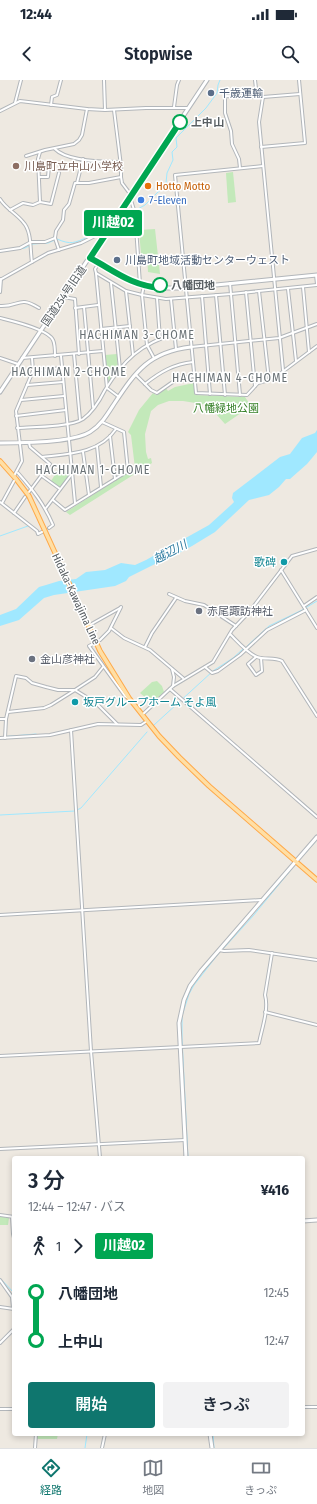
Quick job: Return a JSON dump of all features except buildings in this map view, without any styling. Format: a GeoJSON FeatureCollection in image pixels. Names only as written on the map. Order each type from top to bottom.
{"type":"FeatureCollection","features":[{"type":"Feature","properties":{"kind":"main road","name":"Hidaka-Kawajima Line"},"geometry":{"type":"LineString","coordinates":[[0,461],[15,477],[29,496],[88,624],[113,672],[142,715],[193,771],[317,880]]}},
{"type":"Feature","properties":{"kind":"street"},"geometry":{"type":"LineString","coordinates":[[15,103],[21,80]]}},
{"type":"Feature","properties":{"kind":"street"},"geometry":{"type":"LineString","coordinates":[[50,104],[52,97],[57,95],[61,80]]}},
{"type":"Feature","properties":{"kind":"street"},"geometry":{"type":"LineString","coordinates":[[104,80],[105,110]]}},
{"type":"Feature","properties":{"kind":"street"},"geometry":{"type":"LineString","coordinates":[[174,108],[179,80]]}},
{"type":"Feature","properties":{"kind":"street","name":"国道254号旧道"},"geometry":{"type":"LineString","coordinates":[[0,392],[207,80]]}},
{"type":"Feature","properties":{"kind":"street"},"geometry":{"type":"LineString","coordinates":[[255,80],[257,97]]}},
{"type":"Feature","properties":{"kind":"street"},"geometry":{"type":"LineString","coordinates":[[261,147],[305,143],[299,80]]}},
{"type":"Feature","properties":{"kind":"street"},"geometry":{"type":"LineString","coordinates":[[240,168],[239,159],[232,144],[231,131],[225,113],[225,96],[263,97],[300,94]]}},
{"type":"Feature","properties":{"kind":"street"},"geometry":{"type":"LineString","coordinates":[[263,97],[259,122],[283,371]]}},
{"type":"Feature","properties":{"kind":"street"},"geometry":{"type":"LineString","coordinates":[[0,111],[20,101],[105,110],[128,108],[189,108]]}},
{"type":"Feature","properties":{"kind":"street"},"geometry":{"type":"LineString","coordinates":[[26,156],[71,146],[79,140],[83,131],[87,109]]}},
{"type":"Feature","properties":{"kind":"street"},"geometry":{"type":"LineString","coordinates":[[114,110],[122,183],[130,196],[135,213],[147,345],[154,358]]}},
{"type":"Feature","properties":{"kind":"street"},"geometry":{"type":"LineString","coordinates":[[55,149],[63,155],[98,162],[120,162]]}},
{"type":"Feature","properties":{"kind":"street"},"geometry":{"type":"LineString","coordinates":[[40,152],[40,202]]}},
{"type":"Feature","properties":{"kind":"street"},"geometry":{"type":"LineString","coordinates":[[59,250],[55,238],[56,231],[63,220],[64,210],[69,204],[74,184],[77,183],[83,159]]}},
{"type":"Feature","properties":{"kind":"street"},"geometry":{"type":"LineString","coordinates":[[39,164],[49,166],[48,177],[40,177]]}},
{"type":"Feature","properties":{"kind":"street"},"geometry":{"type":"LineString","coordinates":[[263,166],[175,175],[196,393],[247,395],[258,383],[268,380],[283,371],[317,346]]}},
{"type":"Feature","properties":{"kind":"street"},"geometry":{"type":"LineString","coordinates":[[10,210],[22,203],[33,205],[40,202],[51,204],[59,173]]}},
{"type":"Feature","properties":{"kind":"street"},"geometry":{"type":"LineString","coordinates":[[77,183],[89,183],[121,177]]}},
{"type":"Feature","properties":{"kind":"street"},"geometry":{"type":"LineString","coordinates":[[0,199],[24,223],[28,231],[32,262]]}},
{"type":"Feature","properties":{"kind":"street"},"geometry":{"type":"LineString","coordinates":[[110,227],[135,218]]}},
{"type":"Feature","properties":{"kind":"street"},"geometry":{"type":"LineString","coordinates":[[0,292],[1,280],[48,253],[81,243],[107,232]]}},
{"type":"Feature","properties":{"kind":"street"},"geometry":{"type":"LineString","coordinates":[[0,251],[20,248],[30,243],[46,242],[55,238]]}},
{"type":"Feature","properties":{"kind":"street"},"geometry":{"type":"LineString","coordinates":[[90,258],[117,275],[142,285],[167,288],[186,288],[316,275],[317,285],[171,299],[157,298],[126,291],[96,273]]}},
{"type":"Feature","properties":{"kind":"street"},"geometry":{"type":"LineString","coordinates":[[97,266],[96,273],[107,388],[119,397]]}},
{"type":"Feature","properties":{"kind":"street"},"geometry":{"type":"LineString","coordinates":[[111,283],[120,369]]}},
{"type":"Feature","properties":{"kind":"street"},"geometry":{"type":"LineString","coordinates":[[230,283],[240,395]]}},
{"type":"Feature","properties":{"kind":"street"},"geometry":{"type":"LineString","coordinates":[[303,287],[309,352]]}},
{"type":"Feature","properties":{"kind":"street"},"geometry":{"type":"LineString","coordinates":[[288,288],[296,361]]}},
{"type":"Feature","properties":{"kind":"street"},"geometry":{"type":"LineString","coordinates":[[126,291],[133,355]]}},
{"type":"Feature","properties":{"kind":"street"},"geometry":{"type":"LineString","coordinates":[[260,291],[268,380]]}},
{"type":"Feature","properties":{"kind":"street"},"geometry":{"type":"LineString","coordinates":[[246,292],[255,386]]}},
{"type":"Feature","properties":{"kind":"street"},"geometry":{"type":"LineString","coordinates":[[216,295],[225,395]]}},
{"type":"Feature","properties":{"kind":"street"},"geometry":{"type":"LineString","coordinates":[[202,296],[210,394]]}},
{"type":"Feature","properties":{"kind":"street"},"geometry":{"type":"LineString","coordinates":[[64,297],[75,300],[79,354]]}},
{"type":"Feature","properties":{"kind":"street"},"geometry":{"type":"LineString","coordinates":[[157,298],[160,339]]}},
{"type":"Feature","properties":{"kind":"street"},"geometry":{"type":"LineString","coordinates":[[171,299],[176,349]]}},
{"type":"Feature","properties":{"kind":"street"},"geometry":{"type":"LineString","coordinates":[[0,306],[8,306],[23,301],[29,302],[39,308]]}},
{"type":"Feature","properties":{"kind":"street"},"geometry":{"type":"LineString","coordinates":[[76,308],[99,305]]}},
{"type":"Feature","properties":{"kind":"street"},"geometry":{"type":"LineString","coordinates":[[84,307],[93,409]]}},
{"type":"Feature","properties":{"kind":"street"},"geometry":{"type":"LineString","coordinates":[[0,318],[41,331],[50,336],[54,341],[55,356]]}},
{"type":"Feature","properties":{"kind":"street"},"geometry":{"type":"LineString","coordinates":[[0,443],[68,439],[86,434],[102,422],[135,374],[154,358],[176,349],[279,338],[317,324]]}},
{"type":"Feature","properties":{"kind":"street"},"geometry":{"type":"LineString","coordinates":[[101,329],[130,326]]}},
{"type":"Feature","properties":{"kind":"street"},"geometry":{"type":"LineString","coordinates":[[17,428],[67,424],[84,419],[93,409],[120,369],[133,355],[147,345],[175,334]]}},
{"type":"Feature","properties":{"kind":"street"},"geometry":{"type":"LineString","coordinates":[[22,358],[61,356],[103,351]]}},
{"type":"Feature","properties":{"kind":"street"},"geometry":{"type":"LineString","coordinates":[[74,354],[80,420]]}},
{"type":"Feature","properties":{"kind":"street"},"geometry":{"type":"LineString","coordinates":[[61,356],[68,439],[76,503]]}},
{"type":"Feature","properties":{"kind":"street"},"geometry":{"type":"LineString","coordinates":[[0,358],[19,364]]}},
{"type":"Feature","properties":{"kind":"street"},"geometry":{"type":"LineString","coordinates":[[32,358],[33,371],[16,411],[22,461],[1,502],[38,531],[38,534],[42,532]]}},
{"type":"Feature","properties":{"kind":"street"},"geometry":{"type":"LineString","coordinates":[[145,384],[154,376],[172,366],[181,363],[193,362]]}},
{"type":"Feature","properties":{"kind":"street"},"geometry":{"type":"LineString","coordinates":[[33,371],[62,368]]}},
{"type":"Feature","properties":{"kind":"street"},"geometry":{"type":"LineString","coordinates":[[135,374],[157,393],[177,379],[194,376]]}},
{"type":"Feature","properties":{"kind":"street"},"geometry":{"type":"LineString","coordinates":[[27,386],[63,382]]}},
{"type":"Feature","properties":{"kind":"street"},"geometry":{"type":"LineString","coordinates":[[21,400],[64,396]]}},
{"type":"Feature","properties":{"kind":"street"},"geometry":{"type":"LineString","coordinates":[[16,416],[66,410]]}},
{"type":"Feature","properties":{"kind":"street"},"geometry":{"type":"LineString","coordinates":[[53,500],[65,510],[128,471],[124,432],[102,422]]}},
{"type":"Feature","properties":{"kind":"street"},"geometry":{"type":"LineString","coordinates":[[42,457],[83,452],[97,446],[110,436],[116,429]]}},
{"type":"Feature","properties":{"kind":"street"},"geometry":{"type":"LineString","coordinates":[[110,436],[115,479]]}},
{"type":"Feature","properties":{"kind":"street"},"geometry":{"type":"LineString","coordinates":[[29,442],[30,446],[50,464],[29,492]]}},
{"type":"Feature","properties":{"kind":"street"},"geometry":{"type":"LineString","coordinates":[[97,446],[101,487]]}},
{"type":"Feature","properties":{"kind":"street"},"geometry":{"type":"LineString","coordinates":[[83,452],[89,495]]}},
{"type":"Feature","properties":{"kind":"street"},"geometry":{"type":"LineString","coordinates":[[46,508],[72,474]]}},
{"type":"Feature","properties":{"kind":"street"},"geometry":{"type":"LineString","coordinates":[[42,476],[60,490]]}},
{"type":"Feature","properties":{"kind":"street"},"geometry":{"type":"LineString","coordinates":[[15,477],[32,489],[46,508],[53,525],[49,528]]}},
{"type":"Feature","properties":{"kind":"street"},"geometry":{"type":"LineString","coordinates":[[14,513],[25,497]]}},
{"type":"Feature","properties":{"kind":"street"},"geometry":{"type":"LineString","coordinates":[[142,715],[183,678],[213,662],[230,634],[250,611],[292,556],[317,549]]}},
{"type":"Feature","properties":{"kind":"street"},"geometry":{"type":"LineString","coordinates":[[281,570],[317,628]]}},
{"type":"Feature","properties":{"kind":"street"},"geometry":{"type":"LineString","coordinates":[[169,594],[176,598],[204,605],[236,626]]}},
{"type":"Feature","properties":{"kind":"street"},"geometry":{"type":"LineString","coordinates":[[304,606],[317,597]]}},
{"type":"Feature","properties":{"kind":"street"},"geometry":{"type":"LineString","coordinates":[[145,647],[152,633],[176,598]]}},
{"type":"Feature","properties":{"kind":"street"},"geometry":{"type":"LineString","coordinates":[[88,624],[121,607],[111,628],[100,640]]}},
{"type":"Feature","properties":{"kind":"street"},"geometry":{"type":"LineString","coordinates":[[205,667],[208,671],[214,673],[247,650],[267,630],[306,610]]}},
{"type":"Feature","properties":{"kind":"street"},"geometry":{"type":"LineString","coordinates":[[111,628],[124,638],[145,647],[183,678]]}},
{"type":"Feature","properties":{"kind":"street"},"geometry":{"type":"LineString","coordinates":[[230,634],[256,657],[277,658],[282,661],[317,716]]}},
{"type":"Feature","properties":{"kind":"street"},"geometry":{"type":"LineString","coordinates":[[93,644],[90,646],[103,667],[125,696],[130,698]]}},
{"type":"Feature","properties":{"kind":"street"},"geometry":{"type":"LineString","coordinates":[[256,657],[248,664],[256,675],[262,671],[261,658]]}},
{"type":"Feature","properties":{"kind":"street"},"geometry":{"type":"LineString","coordinates":[[8,712],[44,708],[51,705],[95,677],[103,667]]}},
{"type":"Feature","properties":{"kind":"street"},"geometry":{"type":"LineString","coordinates":[[172,669],[174,677],[173,686]]}},
{"type":"Feature","properties":{"kind":"street"},"geometry":{"type":"LineString","coordinates":[[5,738],[6,718],[16,676],[26,678],[32,683],[58,690],[74,690],[96,703],[118,725]]}},
{"type":"Feature","properties":{"kind":"street"},"geometry":{"type":"LineString","coordinates":[[170,689],[317,817]]}},
{"type":"Feature","properties":{"kind":"street"},"geometry":{"type":"LineString","coordinates":[[0,720],[6,718]]}},
{"type":"Feature","properties":{"kind":"street"},"geometry":{"type":"LineString","coordinates":[[0,738],[50,735],[98,724],[141,725],[147,721]]}},
{"type":"Feature","properties":{"kind":"street"},"geometry":{"type":"LineString","coordinates":[[72,730],[91,1051],[100,1156]]}},
{"type":"Feature","properties":{"kind":"street"},"geometry":{"type":"LineString","coordinates":[[186,1156],[179,1023],[184,1000],[190,986],[219,949],[317,837]]}},
{"type":"Feature","properties":{"kind":"street"},"geometry":{"type":"LineString","coordinates":[[0,915],[261,900]]}},
{"type":"Feature","properties":{"kind":"street"},"geometry":{"type":"LineString","coordinates":[[219,949],[224,951],[249,950],[317,960]]}},
{"type":"Feature","properties":{"kind":"street"},"geometry":{"type":"LineString","coordinates":[[0,1056],[259,1043],[265,1012],[265,995],[272,953]]}},
{"type":"Feature","properties":{"kind":"street"},"geometry":{"type":"LineString","coordinates":[[265,1012],[317,1025]]}},
{"type":"Feature","properties":{"kind":"street"},"geometry":{"type":"LineString","coordinates":[[0,1149],[185,1140]]}},
{"type":"Feature","properties":{"kind":"street"},"geometry":{"type":"LineString","coordinates":[[0,1215],[12,1216]]}},
{"type":"Feature","properties":{"kind":"street"},"geometry":{"type":"LineString","coordinates":[[305,1221],[317,1220]]}},
{"type":"Feature","properties":{"kind":"street"},"geometry":{"type":"LineString","coordinates":[[0,1280],[12,1297]]}},
{"type":"Feature","properties":{"kind":"street"},"geometry":{"type":"LineString","coordinates":[[0,1307],[12,1308]]}},
{"type":"Feature","properties":{"kind":"street"},"geometry":{"type":"LineString","coordinates":[[0,1343],[12,1331]]}},
{"type":"Feature","properties":{"kind":"street"},"geometry":{"type":"LineString","coordinates":[[305,1407],[317,1407]]}},
{"type":"Feature","properties":{"kind":"street"},"geometry":{"type":"LineString","coordinates":[[0,1408],[12,1409]]}},
{"type":"Feature","properties":{"kind":"street"},"geometry":{"type":"LineString","coordinates":[[35,1448],[36,1436]]}},
{"type":"Feature","properties":{"kind":"street"},"geometry":{"type":"LineString","coordinates":[[102,1448],[105,1436]]}},
{"type":"Feature","properties":{"kind":"street"},"geometry":{"type":"LineString","coordinates":[[210,1436],[212,1448]]}},
{"type":"Feature","properties":{"kind":"green space"},"geometry":{"type":"Polygon","coordinates":[[[233,172],[236,202],[228,203],[226,173],[233,172]]]}},
{"type":"Feature","properties":{"kind":"green space"},"geometry":{"type":"Polygon","coordinates":[[[155,229],[160,274],[148,272],[147,254],[141,254],[139,230],[155,229]]]}},
{"type":"Feature","properties":{"kind":"green space"},"geometry":{"type":"Polygon","coordinates":[[[117,354],[118,369],[109,382],[107,381],[105,355],[117,354]]]}},
{"type":"Feature","properties":{"kind":"green space","name":"八幡緑地公園"},"geometry":{"type":"Polygon","coordinates":[[[194,383],[195,395],[245,397],[251,406],[225,424],[208,405],[183,401],[169,401],[158,405],[151,411],[145,434],[146,452],[148,459],[151,458],[152,463],[70,515],[66,512],[135,468],[131,435],[128,432],[139,410],[153,393],[156,395],[165,387],[168,391],[175,387],[194,383]]]}},
{"type":"Feature","properties":{"kind":"green space"},"geometry":{"type":"Polygon","coordinates":[[[69,469],[70,474],[61,487],[51,481],[58,470],[69,469]]]}},
{"type":"Feature","properties":{"kind":"green space"},"geometry":{"type":"Polygon","coordinates":[[[157,681],[162,686],[164,692],[152,703],[140,693],[152,682],[157,681]]]}},
{"type":"Feature","properties":{"kind":"green space"},"geometry":{"type":"Polygon","coordinates":[[[0,1216],[9,1218],[8,1225],[0,1225],[0,1216]]]}},
{"type":"Feature","properties":{"kind":"green space"},"geometry":{"type":"Polygon","coordinates":[[[37,1436],[58,1436],[57,1439],[37,1439],[37,1436]]]}},
{"type":"Feature","properties":{"kind":"water","name":"越辺川"},"geometry":{"type":"Polygon","coordinates":[[[317,430],[317,452],[307,464],[290,479],[286,479],[269,495],[249,500],[215,532],[161,563],[155,564],[129,577],[126,581],[115,586],[54,595],[44,598],[19,620],[0,626],[0,615],[16,609],[39,587],[59,581],[76,579],[86,572],[105,570],[121,563],[135,565],[209,525],[234,502],[232,498],[233,493],[280,457],[290,454],[302,438],[315,433],[317,430]]]}},
{"type":"Feature","properties":{"kind":"waterway"},"geometry":{"type":"LineString","coordinates":[[118,217],[125,216],[145,205],[163,189],[166,183],[167,173],[173,160],[172,152],[177,147],[176,138],[206,108],[217,93],[220,80]]}},
{"type":"Feature","properties":{"kind":"waterway"},"geometry":{"type":"LineString","coordinates":[[0,252],[25,248],[33,244],[48,243],[57,239],[69,243],[76,242],[88,237],[87,231],[90,225],[115,217]]}},
{"type":"Feature","properties":{"kind":"waterway"},"geometry":{"type":"LineString","coordinates":[[0,536],[28,526]]}},
{"type":"Feature","properties":{"kind":"waterway"},"geometry":{"type":"LineString","coordinates":[[247,646],[269,626],[317,601]]}},
{"type":"Feature","properties":{"kind":"waterway"},"geometry":{"type":"LineString","coordinates":[[154,725],[213,671],[233,658],[243,649]]}},
{"type":"Feature","properties":{"kind":"waterway"},"geometry":{"type":"LineString","coordinates":[[0,815],[75,811],[81,808],[147,732]]}},
{"type":"Feature","properties":{"kind":"waterway"},"geometry":{"type":"LineString","coordinates":[[0,737],[36,734]]}},
{"type":"Feature","properties":{"kind":"waterway"},"geometry":{"type":"LineString","coordinates":[[300,859],[317,840]]}},
{"type":"Feature","properties":{"kind":"waterway"},"geometry":{"type":"LineString","coordinates":[[223,949],[253,916],[295,865]]}},
{"type":"Feature","properties":{"kind":"waterway"},"geometry":{"type":"LineString","coordinates":[[188,1156],[182,1016],[189,994],[194,985],[219,953]]}},
{"type":"Feature","properties":{"kind":"waterway"},"geometry":{"type":"LineString","coordinates":[[0,1278],[12,1291]]}},
{"type":"Feature","properties":{"kind":"waterway"},"geometry":{"type":"LineString","coordinates":[[85,1448],[87,1436]]}},
{"type":"Feature","properties":{"kind":"waterway"},"geometry":{"type":"LineString","coordinates":[[213,1436],[214,1448]]}},
{"type":"Feature","properties":{"kind":"bus line","name":"川越02"},"geometry":{"type":"LineString","coordinates":[[160,285],[160,288],[134,282],[117,275],[90,258],[180,122]]}},
{"type":"Feature","properties":{"kind":"place","name":"千歳運輸"},"geometry":{"type":"Point","coordinates":[211,93]}},
{"type":"Feature","properties":{"kind":"place","name":"上中山"},"geometry":{"type":"Point","coordinates":[180,122]}},
{"type":"Feature","properties":{"kind":"place","name":"川島町立中山小学校"},"geometry":{"type":"Point","coordinates":[16,166]}},
{"type":"Feature","properties":{"kind":"place","name":"Hotto Motto"},"geometry":{"type":"Point","coordinates":[148,186]}},
{"type":"Feature","properties":{"kind":"place","name":"7-Eleven"},"geometry":{"type":"Point","coordinates":[141,200]}},
{"type":"Feature","properties":{"kind":"place","name":"川島町地域活動センターウェスト"},"geometry":{"type":"Point","coordinates":[117,260]}},
{"type":"Feature","properties":{"kind":"place","name":"八幡団地"},"geometry":{"type":"Point","coordinates":[160,285]}},
{"type":"Feature","properties":{"kind":"place","name":"歌碑"},"geometry":{"type":"Point","coordinates":[284,562]}},
{"type":"Feature","properties":{"kind":"place","name":"赤尾諏訪神社"},"geometry":{"type":"Point","coordinates":[199,611]}},
{"type":"Feature","properties":{"kind":"place","name":"金山彦神社"},"geometry":{"type":"Point","coordinates":[32,659]}},
{"type":"Feature","properties":{"kind":"place","name":"坂戸グループホーム そよ風"},"geometry":{"type":"Point","coordinates":[75,702]}},
{"type":"Feature","properties":{"kind":"district","name":"HACHIMAN 3-CHOME"},"geometry":{"type":"Point","coordinates":[137,335]}},
{"type":"Feature","properties":{"kind":"district","name":"HACHIMAN 2-CHOME"},"geometry":{"type":"Point","coordinates":[69,372]}},
{"type":"Feature","properties":{"kind":"district","name":"HACHIMAN 4-CHOME"},"geometry":{"type":"Point","coordinates":[230,378]}},
{"type":"Feature","properties":{"kind":"district","name":"HACHIMAN 1-CHOME"},"geometry":{"type":"Point","coordinates":[93,470]}}]}
